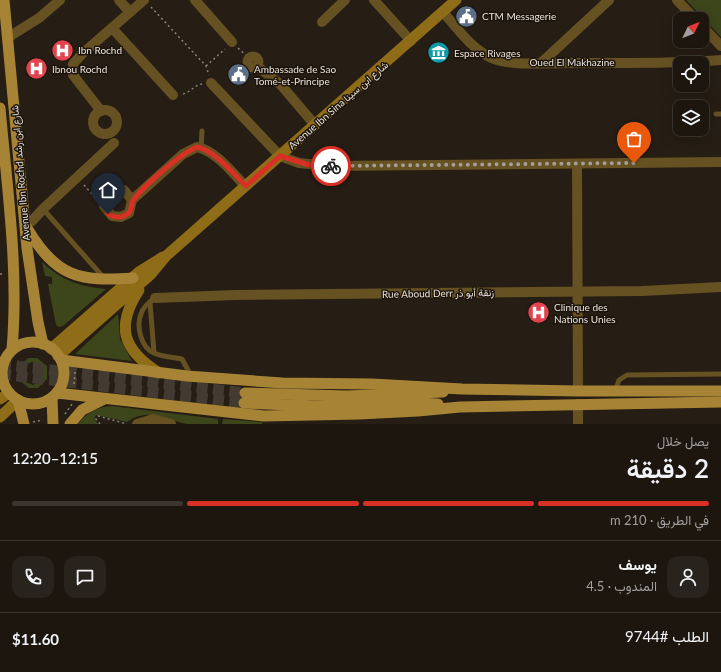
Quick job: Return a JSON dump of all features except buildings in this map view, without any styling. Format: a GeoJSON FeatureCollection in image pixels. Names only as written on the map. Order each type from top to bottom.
{"type":"FeatureCollection","features":[{"type":"Feature","properties":{"kind":"main road","name":"Avenue Ibn Rochd شارع ابن رشد"},"geometry":{"type":"LineString","coordinates":[[4,0],[25,224],[33,291],[53,352]]}},
{"type":"Feature","properties":{"kind":"main road","name":"Avenue Ibn Sina شارع ابن سينا"},"geometry":{"type":"LineString","coordinates":[[53,352],[145,279],[166,256],[410,41],[448,4]]}},
{"type":"Feature","properties":{"kind":"main road","name":"Avenue Ibn Rochd شارع ابن رشد"},"geometry":{"type":"LineString","coordinates":[[0,108],[14,262],[14,305],[8,350]]}},
{"type":"Feature","properties":{"kind":"main road"},"geometry":{"type":"LineString","coordinates":[[25,224],[37,244],[54,263],[78,276],[106,280],[133,278]]}},
{"type":"Feature","properties":{"kind":"main road","name":"Avenue Ibn Sina شارع ابن سينا"},"geometry":{"type":"LineString","coordinates":[[53,352],[133,278],[152,263],[166,256]]}},
{"type":"Feature","properties":{"kind":"main road"},"geometry":{"type":"LineString","coordinates":[[145,279],[128,307],[125,321],[126,335],[135,354],[145,364],[160,374]]}},
{"type":"Feature","properties":{"kind":"main road"},"geometry":{"type":"LineString","coordinates":[[721,391],[462,389],[383,384],[282,383],[160,374],[53,352],[30,342],[8,350],[1,372],[3,391],[18,400],[35,405],[54,396],[105,398],[264,416],[359,414],[460,407],[721,402]]}},
{"type":"Feature","properties":{"kind":"main road"},"geometry":{"type":"LineString","coordinates":[[48,422],[54,396],[62,385],[64,375],[53,352]]}},
{"type":"Feature","properties":{"kind":"main road"},"geometry":{"type":"LineString","coordinates":[[460,407],[416,403],[316,406],[244,398],[430,393],[462,389]]}},
{"type":"Feature","properties":{"kind":"main road"},"geometry":{"type":"LineString","coordinates":[[67,421],[82,410],[105,398]]}},
{"type":"Feature","properties":{"kind":"main road"},"geometry":{"type":"LineString","coordinates":[[0,417],[18,400]]}},
{"type":"Feature","properties":{"kind":"main road"},"geometry":{"type":"LineString","coordinates":[[18,400],[27,423]]}},
{"type":"Feature","properties":{"kind":"street"},"geometry":{"type":"LineString","coordinates":[[7,38],[35,21],[60,0]]}},
{"type":"Feature","properties":{"kind":"street"},"geometry":{"type":"LineString","coordinates":[[119,0],[130,12]]}},
{"type":"Feature","properties":{"kind":"street"},"geometry":{"type":"LineString","coordinates":[[195,0],[232,42]]}},
{"type":"Feature","properties":{"kind":"street"},"geometry":{"type":"LineString","coordinates":[[322,22],[345,0]]}},
{"type":"Feature","properties":{"kind":"street"},"geometry":{"type":"LineString","coordinates":[[374,0],[410,41]]}},
{"type":"Feature","properties":{"kind":"street"},"geometry":{"type":"LineString","coordinates":[[541,63],[609,0]]}},
{"type":"Feature","properties":{"kind":"street"},"geometry":{"type":"LineString","coordinates":[[677,0],[688,12]]}},
{"type":"Feature","properties":{"kind":"street"},"geometry":{"type":"LineString","coordinates":[[101,111],[74,75],[72,69],[75,60],[130,12],[146,3]]}},
{"type":"Feature","properties":{"kind":"street","name":"Oued El Makhazine"},"geometry":{"type":"LineString","coordinates":[[448,4],[466,37],[488,56],[503,61],[541,63],[721,60]]}},
{"type":"Feature","properties":{"kind":"street"},"geometry":{"type":"LineString","coordinates":[[112,28],[173,95]]}},
{"type":"Feature","properties":{"kind":"street"},"geometry":{"type":"LineString","coordinates":[[709,33],[721,46]]}},
{"type":"Feature","properties":{"kind":"street"},"geometry":{"type":"LineString","coordinates":[[249,58],[248,62],[250,66],[257,66],[281,85],[316,125]]}},
{"type":"Feature","properties":{"kind":"street"},"geometry":{"type":"LineString","coordinates":[[211,83],[280,156],[299,163],[329,166],[721,162]]}},
{"type":"Feature","properties":{"kind":"street"},"geometry":{"type":"LineString","coordinates":[[25,224],[32,221],[114,143]]}},
{"type":"Feature","properties":{"kind":"street"},"geometry":{"type":"LineString","coordinates":[[132,200],[124,190],[116,189],[108,193],[104,206],[112,216],[121,218],[129,213],[132,200],[183,154],[197,147],[202,148],[215,157],[246,186]]}},
{"type":"Feature","properties":{"kind":"street"},"geometry":{"type":"LineString","coordinates":[[577,164],[578,391]]}},
{"type":"Feature","properties":{"kind":"street","name":"Rue Aboud Derr زنقة أبو ذر"},"geometry":{"type":"LineString","coordinates":[[153,300],[236,295],[577,291],[721,287]]}},
{"type":"Feature","properties":{"kind":"street"},"geometry":{"type":"LineString","coordinates":[[578,404],[578,424]]}},
{"type":"Feature","properties":{"kind":"street"},"geometry":{"type":"LineString","coordinates":[[137,424],[153,420],[171,424]]}},
{"type":"Feature","properties":{"kind":"lane"},"geometry":{"type":"LineString","coordinates":[[202,130],[202,148]]}},
{"type":"Feature","properties":{"kind":"lane"},"geometry":{"type":"LineString","coordinates":[[43,209],[106,280]]}},
{"type":"Feature","properties":{"kind":"lane"},"geometry":{"type":"LineString","coordinates":[[153,300],[154,353]]}},
{"type":"Feature","properties":{"kind":"lane"},"geometry":{"type":"LineString","coordinates":[[153,300],[141,313],[139,321],[143,341],[147,348],[154,353],[182,359],[188,370],[187,376]]}},
{"type":"Feature","properties":{"kind":"lane"},"geometry":{"type":"LineString","coordinates":[[615,391],[619,380],[627,375],[721,374]]}},
{"type":"Feature","properties":{"kind":"path"},"geometry":{"type":"LineString","coordinates":[[146,3],[206,66],[232,42],[249,58]]}},
{"type":"Feature","properties":{"kind":"path"},"geometry":{"type":"LineString","coordinates":[[173,95],[188,93],[197,84],[211,83]]}},
{"type":"Feature","properties":{"kind":"path"},"geometry":{"type":"LineString","coordinates":[[77,177],[104,206]]}},
{"type":"Feature","properties":{"kind":"path"},"geometry":{"type":"LineString","coordinates":[[73,390],[75,367]]}},
{"type":"Feature","properties":{"kind":"path"},"geometry":{"type":"LineString","coordinates":[[67,421],[66,412],[72,404]]}},
{"type":"Feature","properties":{"kind":"path"},"geometry":{"type":"LineString","coordinates":[[100,424],[96,419],[98,416],[127,424]]}},
{"type":"Feature","properties":{"kind":"path"},"geometry":{"type":"LineString","coordinates":[[27,423],[48,422]]}},
{"type":"Feature","properties":{"kind":"green space"},"geometry":{"type":"Polygon","coordinates":[[[686,0],[721,0],[721,37],[709,24],[709,12],[697,12],[686,0]]]}},
{"type":"Feature","properties":{"kind":"green space"},"geometry":{"type":"Polygon","coordinates":[[[42,262],[56,274],[71,282],[106,289],[63,326],[59,327],[56,325],[48,284],[52,284],[52,277],[45,276],[42,262]]]}},
{"type":"Feature","properties":{"kind":"green space"},"geometry":{"type":"Polygon","coordinates":[[[118,314],[120,339],[132,361],[75,354],[118,314]]]}},
{"type":"Feature","properties":{"kind":"green space"},"geometry":{"type":"Polygon","coordinates":[[[28,358],[37,358],[47,366],[47,379],[38,388],[29,388],[19,380],[18,367],[28,358]],[[32,362],[25,365],[22,376],[26,382],[33,385],[40,382],[43,371],[39,365],[32,362]]]}},
{"type":"Feature","properties":{"kind":"green space"},"geometry":{"type":"Polygon","coordinates":[[[112,406],[218,419],[218,424],[187,424],[164,417],[149,415],[142,415],[127,422],[96,415],[94,418],[98,424],[78,424],[85,416],[93,411],[112,406]]]}},
{"type":"Feature","properties":{"kind":"green space"},"geometry":{"type":"Polygon","coordinates":[[[223,419],[262,422],[262,424],[222,424],[223,419]]]}},
{"type":"Feature","properties":{"kind":"tunnel"},"geometry":{"type":"LineString","coordinates":[[0,364],[245,393]]}},
{"type":"Feature","properties":{"kind":"tunnel"},"geometry":{"type":"LineString","coordinates":[[0,374],[244,403]]}},
{"type":"Feature","properties":{"kind":"way so far"},"geometry":{"type":"LineString","coordinates":[[331,166],[634,163]]}},
{"type":"Feature","properties":{"kind":"place","name":"CTM Messagerie"},"geometry":{"type":"Point","coordinates":[467,16]}},
{"type":"Feature","properties":{"kind":"place","name":"Ibn Rochd"},"geometry":{"type":"Point","coordinates":[63,50]}},
{"type":"Feature","properties":{"kind":"place","name":"Espace Rivages"},"geometry":{"type":"Point","coordinates":[438,53]}},
{"type":"Feature","properties":{"kind":"place","name":"Ibnou Rochd"},"geometry":{"type":"Point","coordinates":[36,69]}},
{"type":"Feature","properties":{"kind":"place","name":"Ambassade de Sao Tomé-et-Principe"},"geometry":{"type":"Point","coordinates":[239,75]}},
{"type":"Feature","properties":{"kind":"place","name":"Clinique des Nations Unies"},"geometry":{"type":"Point","coordinates":[539,313]}},
{"type":"Feature","properties":{"kind":"route"},"geometry":{"type":"LineString","coordinates":[[108,214],[116,218],[121,218],[129,213],[133,205],[132,200],[183,154],[197,147],[202,148],[215,157],[246,186],[280,156],[309,165],[331,166]]}}]}
